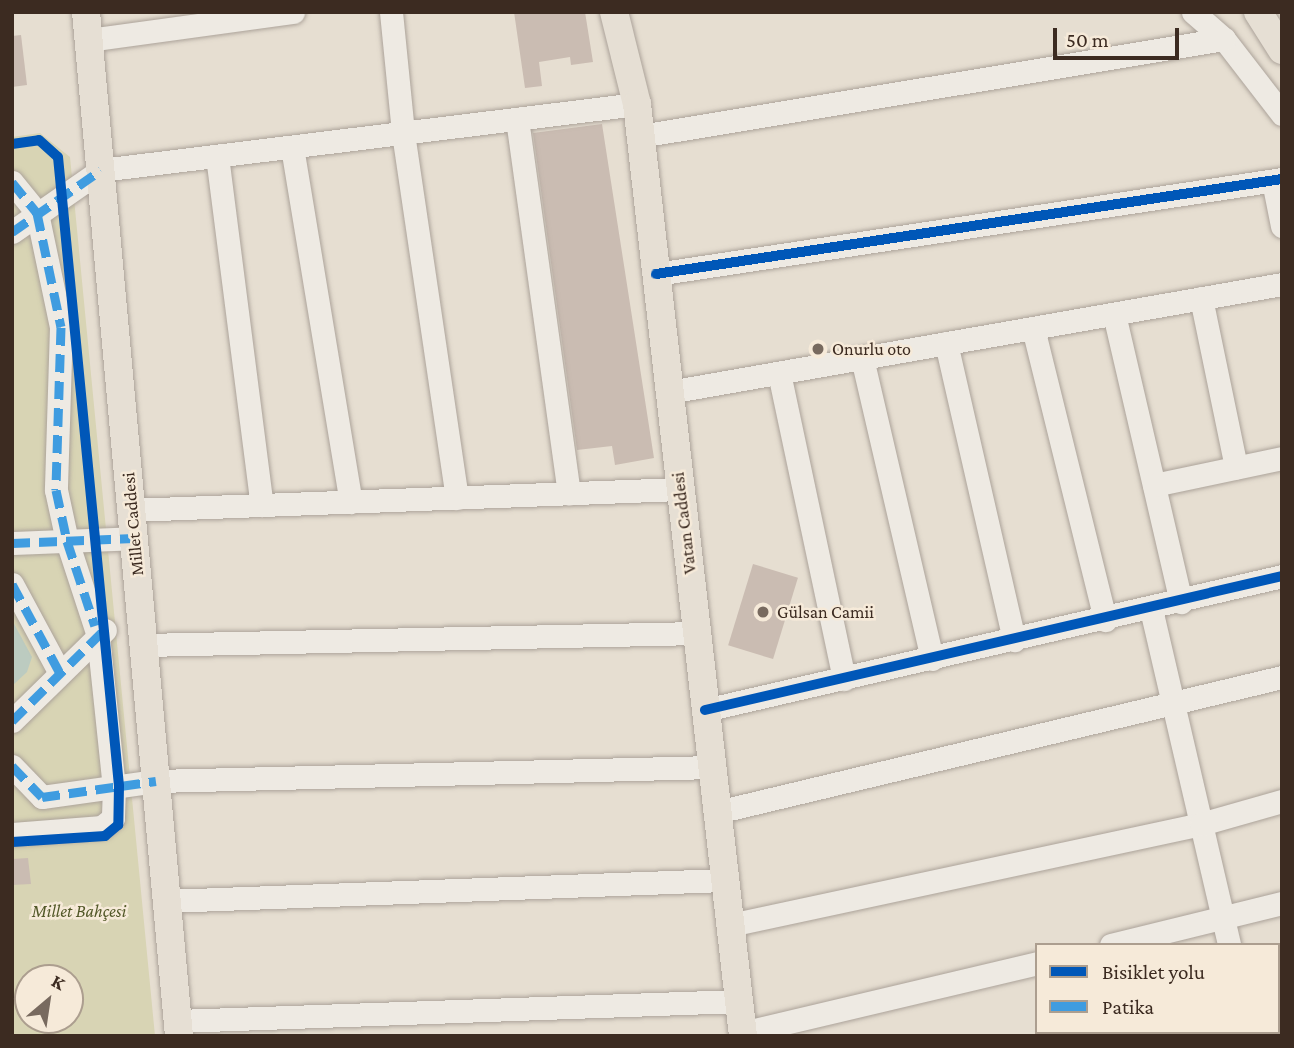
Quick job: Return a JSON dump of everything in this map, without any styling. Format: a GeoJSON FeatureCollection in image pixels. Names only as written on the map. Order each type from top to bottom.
{"type":"FeatureCollection","features":[{"type":"Feature","properties":{"kind":"main road","name":"Vatan Caddesi"},"geometry":{"type":"LineString","coordinates":[[614,12],[636,104],[743,1035]]}},
{"type":"Feature","properties":{"kind":"main road"},"geometry":{"type":"LineString","coordinates":[[1258,12],[1282,50]]}},
{"type":"Feature","properties":{"kind":"main road","name":"Millet Caddesi"},"geometry":{"type":"LineString","coordinates":[[87,26],[179,1029]]}},
{"type":"Feature","properties":{"kind":"street"},"geometry":{"type":"LineString","coordinates":[[87,26],[293,12]]}},
{"type":"Feature","properties":{"kind":"street"},"geometry":{"type":"LineString","coordinates":[[391,12],[403,133],[457,498]]}},
{"type":"Feature","properties":{"kind":"street"},"geometry":{"type":"LineString","coordinates":[[1194,12],[1224,39],[1282,114]]}},
{"type":"Feature","properties":{"kind":"street"},"geometry":{"type":"LineString","coordinates":[[640,136],[1224,39]]}},
{"type":"Feature","properties":{"kind":"street"},"geometry":{"type":"LineString","coordinates":[[12,232],[101,170],[636,104]]}},
{"type":"Feature","properties":{"kind":"street"},"geometry":{"type":"LineString","coordinates":[[517,119],[569,493]]}},
{"type":"Feature","properties":{"kind":"street"},"geometry":{"type":"LineString","coordinates":[[292,147],[351,502]]}},
{"type":"Feature","properties":{"kind":"street"},"geometry":{"type":"LineString","coordinates":[[217,156],[262,505]]}},
{"type":"Feature","properties":{"kind":"street"},"geometry":{"type":"LineString","coordinates":[[656,274],[1277,180],[1282,226]]}},
{"type":"Feature","properties":{"kind":"street"},"geometry":{"type":"LineString","coordinates":[[12,182],[37,213],[61,327],[63,369],[54,447],[56,490],[67,541],[102,632],[114,787],[113,818],[102,827],[12,834]]}},
{"type":"Feature","properties":{"kind":"street"},"geometry":{"type":"LineString","coordinates":[[669,392],[1282,284]]}},
{"type":"Feature","properties":{"kind":"street"},"geometry":{"type":"LineString","coordinates":[[1201,298],[1236,467]]}},
{"type":"Feature","properties":{"kind":"street"},"geometry":{"type":"LineString","coordinates":[[1114,314],[1181,602]]}},
{"type":"Feature","properties":{"kind":"street"},"geometry":{"type":"LineString","coordinates":[[1033,328],[1105,620]]}},
{"type":"Feature","properties":{"kind":"street"},"geometry":{"type":"LineString","coordinates":[[946,343],[1014,640]]}},
{"type":"Feature","properties":{"kind":"street"},"geometry":{"type":"LineString","coordinates":[[862,358],[932,659]]}},
{"type":"Feature","properties":{"kind":"street"},"geometry":{"type":"LineString","coordinates":[[779,373],[844,679]]}},
{"type":"Feature","properties":{"kind":"street"},"geometry":{"type":"LineString","coordinates":[[1154,485],[1282,457]]}},
{"type":"Feature","properties":{"kind":"street"},"geometry":{"type":"LineString","coordinates":[[12,543],[67,541],[133,524],[262,505],[680,489]]}},
{"type":"Feature","properties":{"kind":"street"},"geometry":{"type":"LineString","coordinates":[[705,710],[1105,620],[1282,576]]}},
{"type":"Feature","properties":{"kind":"street"},"geometry":{"type":"LineString","coordinates":[[12,584],[60,673]]}},
{"type":"Feature","properties":{"kind":"street"},"geometry":{"type":"LineString","coordinates":[[1151,609],[1229,943]]}},
{"type":"Feature","properties":{"kind":"street"},"geometry":{"type":"LineString","coordinates":[[12,721],[102,632]]}},
{"type":"Feature","properties":{"kind":"street"},"geometry":{"type":"LineString","coordinates":[[144,645],[696,633]]}},
{"type":"Feature","properties":{"kind":"street"},"geometry":{"type":"LineString","coordinates":[[717,812],[1172,701],[1282,677]]}},
{"type":"Feature","properties":{"kind":"street"},"geometry":{"type":"LineString","coordinates":[[12,766],[42,797],[156,781],[712,767]]}},
{"type":"Feature","properties":{"kind":"street"},"geometry":{"type":"LineString","coordinates":[[730,925],[1201,824],[1282,801]]}},
{"type":"Feature","properties":{"kind":"street"},"geometry":{"type":"LineString","coordinates":[[167,901],[725,880]]}},
{"type":"Feature","properties":{"kind":"street"},"geometry":{"type":"LineString","coordinates":[[1119,943],[1282,903]]}},
{"type":"Feature","properties":{"kind":"street"},"geometry":{"type":"LineString","coordinates":[[743,1035],[1035,962]]}},
{"type":"Feature","properties":{"kind":"street"},"geometry":{"type":"LineString","coordinates":[[179,1029],[739,1001]]}},
{"type":"Feature","properties":{"kind":"green space","name":"Millet Bahçesi"},"geometry":{"type":"Polygon","coordinates":[[[40,133],[70,157],[155,1036],[12,1036],[12,137],[40,133]]]}},
{"type":"Feature","properties":{"kind":"shaded area"},"geometry":{"type":"Polygon","coordinates":[[[12,620],[32,657],[27,672],[12,686],[12,620]]]}},
{"type":"Feature","properties":{"kind":"building"},"geometry":{"type":"Polygon","coordinates":[[[514,12],[585,12],[593,62],[571,65],[570,57],[539,62],[542,86],[525,88],[514,12]]]}},
{"type":"Feature","properties":{"kind":"building"},"geometry":{"type":"Polygon","coordinates":[[[21,35],[27,85],[12,87],[12,36],[21,35]]]}},
{"type":"Feature","properties":{"kind":"building"},"geometry":{"type":"Polygon","coordinates":[[[602,124],[654,458],[615,465],[612,446],[577,450],[533,133],[602,124]]]}},
{"type":"Feature","properties":{"kind":"building","name":"Gülsan Camii"},"geometry":{"type":"Polygon","coordinates":[[[753,564],[798,578],[773,659],[728,645],[753,564]]]}},
{"type":"Feature","properties":{"kind":"building"},"geometry":{"type":"Polygon","coordinates":[[[28,858],[31,884],[12,885],[12,859],[28,858]]]}},
{"type":"Feature","properties":{"kind":"marked path"},"geometry":{"type":"LineString","coordinates":[[12,232],[101,170]]}},
{"type":"Feature","properties":{"kind":"marked path"},"geometry":{"type":"LineString","coordinates":[[12,182],[37,213],[61,327],[56,490],[67,541],[95,626]]}},
{"type":"Feature","properties":{"kind":"marked path"},"geometry":{"type":"LineString","coordinates":[[12,543],[134,538]]}},
{"type":"Feature","properties":{"kind":"marked path"},"geometry":{"type":"LineString","coordinates":[[12,584],[60,673]]}},
{"type":"Feature","properties":{"kind":"marked path"},"geometry":{"type":"LineString","coordinates":[[12,721],[105,629]]}},
{"type":"Feature","properties":{"kind":"marked path"},"geometry":{"type":"LineString","coordinates":[[12,766],[42,797],[156,781]]}},
{"type":"Feature","properties":{"kind":"cycle path"},"geometry":{"type":"LineString","coordinates":[[12,144],[39,140],[58,157],[119,786],[118,825],[105,836],[12,842]]}},
{"type":"Feature","properties":{"kind":"cycle path"},"geometry":{"type":"LineString","coordinates":[[656,274],[1282,179]]}},
{"type":"Feature","properties":{"kind":"cycle path"},"geometry":{"type":"LineString","coordinates":[[705,710],[1282,576]]}},
{"type":"Feature","properties":{"kind":"place","name":"Onurlu oto"},"geometry":{"type":"Point","coordinates":[818,349]}},
{"type":"Feature","properties":{"kind":"place","name":"Gülsan Camii"},"geometry":{"type":"Point","coordinates":[763,612]}}]}
